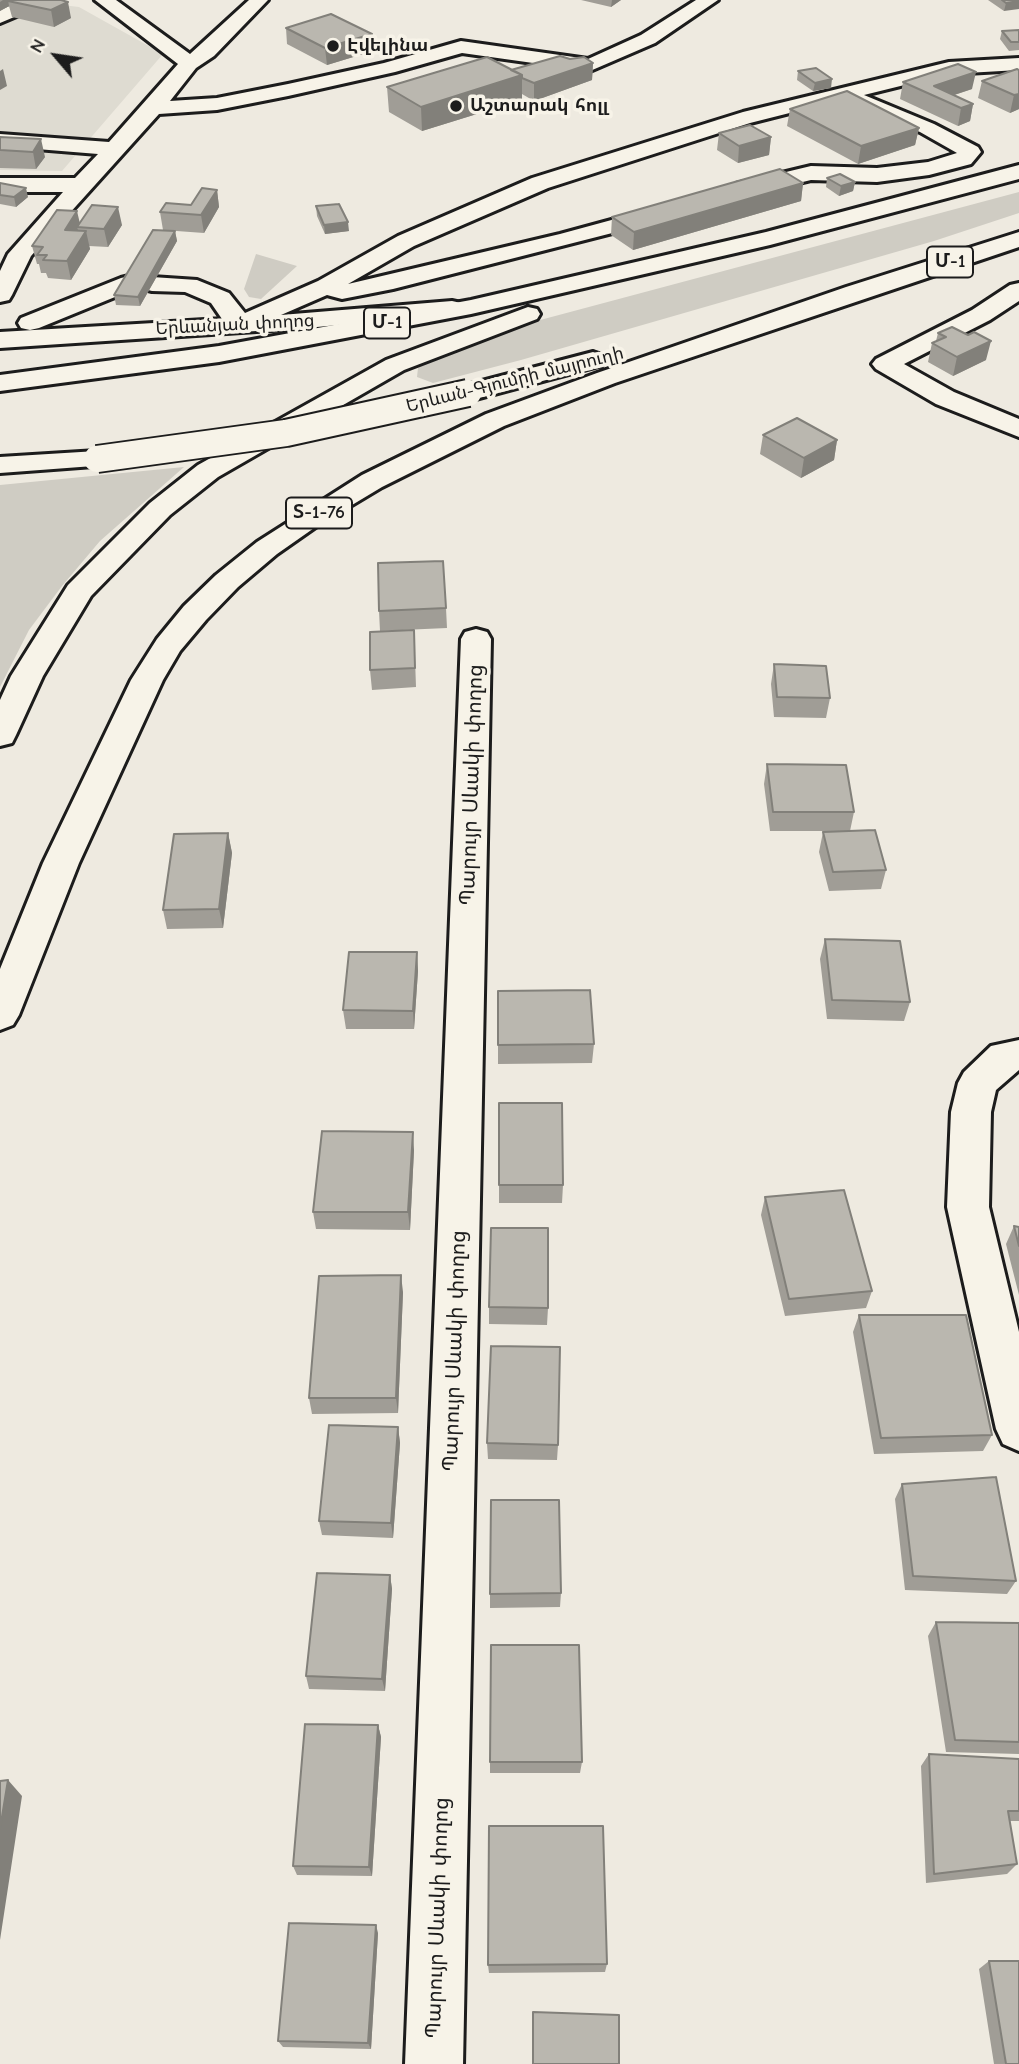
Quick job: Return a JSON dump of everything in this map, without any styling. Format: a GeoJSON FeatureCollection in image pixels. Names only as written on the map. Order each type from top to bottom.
{"type":"FeatureCollection","features":[{"type":"Feature","properties":{"kind":"main road"},"geometry":{"type":"LineString","coordinates":[[0,17],[38,0]]}},
{"type":"Feature","properties":{"kind":"main road"},"geometry":{"type":"LineString","coordinates":[[104,0],[189,64]]}},
{"type":"Feature","properties":{"kind":"main road"},"geometry":{"type":"LineString","coordinates":[[69,334],[10,315],[0,297],[10,250],[80,185],[153,108],[189,64],[206,52],[259,0]]}},
{"type":"Feature","properties":{"kind":"main road"},"geometry":{"type":"LineString","coordinates":[[153,108],[217,104],[300,88],[388,68],[461,47],[590,65],[648,39],[709,0]]}},
{"type":"Feature","properties":{"kind":"main road"},"geometry":{"type":"LineString","coordinates":[[30,323],[87,298],[140,284],[189,285],[220,298],[233,315],[236,326],[326,286],[406,241],[540,183],[743,118],[949,68],[1019,64]]}},
{"type":"Feature","properties":{"kind":"main road"},"geometry":{"type":"LineString","coordinates":[[726,194],[811,173],[877,175],[929,168],[963,159],[970,152],[927,128],[844,94]]}},
{"type":"Feature","properties":{"kind":"main road"},"geometry":{"type":"LineString","coordinates":[[194,105],[215,110],[312,106]]}},
{"type":"Feature","properties":{"kind":"main road"},"geometry":{"type":"LineString","coordinates":[[0,140],[113,149]]}},
{"type":"Feature","properties":{"kind":"main road","name":"Մ-1"},"geometry":{"type":"LineString","coordinates":[[0,383],[219,354],[471,307],[770,238],[1019,173]]}},
{"type":"Feature","properties":{"kind":"main road"},"geometry":{"type":"LineString","coordinates":[[0,185],[80,185]]}},
{"type":"Feature","properties":{"kind":"main road"},"geometry":{"type":"LineString","coordinates":[[326,286],[342,292],[393,282],[474,259],[563,240],[686,205]]}},
{"type":"Feature","properties":{"kind":"main road"},"geometry":{"type":"LineString","coordinates":[[0,735],[27,676],[79,591],[160,509],[208,471],[396,365],[568,299],[770,238]]}},
{"type":"Feature","properties":{"kind":"main road","name":"Երևան-Գյումրի մայրուղի"},"geometry":{"type":"LineString","coordinates":[[0,465],[97,459],[286,433],[468,393],[880,285],[1019,239]]}},
{"type":"Feature","properties":{"kind":"main road","name":"Տ-1-76"},"geometry":{"type":"LineString","coordinates":[[0,1015],[61,863],[146,680],[168,646],[195,613],[237,573],[307,520],[372,481],[495,420],[606,378],[880,285]]}},
{"type":"Feature","properties":{"kind":"main road"},"geometry":{"type":"LineString","coordinates":[[1019,290],[981,315],[885,364],[945,397],[1019,429]]}},
{"type":"Feature","properties":{"kind":"main road","name":"Երևանյան փողոց"},"geometry":{"type":"LineString","coordinates":[[0,340],[236,326],[471,307]]}},
{"type":"Feature","properties":{"kind":"main road","name":"Պարույր Սևակի փողոց"},"geometry":{"type":"LineString","coordinates":[[434,2064],[476,639]]}},
{"type":"Feature","properties":{"kind":"main road"},"geometry":{"type":"LineString","coordinates":[[1019,1055],[1005,1057],[978,1083],[971,1112],[968,1207],[1019,1429]]}},
{"type":"Feature","properties":{"kind":"shaded area"},"geometry":{"type":"Polygon","coordinates":[[[0,0],[59,0],[62,5],[79,7],[163,54],[62,171],[0,170],[0,0]]]}},
{"type":"Feature","properties":{"kind":"shaded area"},"geometry":{"type":"Polygon","coordinates":[[[1019,192],[1019,213],[934,241],[521,360],[433,383],[417,377],[418,368],[436,358],[514,327],[1019,192]]]}},
{"type":"Feature","properties":{"kind":"shaded area"},"geometry":{"type":"Polygon","coordinates":[[[256,254],[297,266],[261,299],[249,297],[244,289],[256,254]]]}},
{"type":"Feature","properties":{"kind":"shaded area"},"geometry":{"type":"Polygon","coordinates":[[[184,467],[100,541],[62,586],[29,630],[0,687],[0,485],[184,467]]]}},
{"type":"Feature","properties":{"kind":"building"},"geometry":{"type":"Polygon","coordinates":[[[1002,0],[1019,0],[1019,1],[1006,3],[1002,0]]]}},
{"type":"Feature","properties":{"kind":"building"},"geometry":{"type":"Polygon","coordinates":[[[8,1],[68,2],[51,10],[8,1]]]}},
{"type":"Feature","properties":{"kind":"building"},"geometry":{"type":"Polygon","coordinates":[[[331,14],[372,34],[325,48],[286,28],[331,14]]]}},
{"type":"Feature","properties":{"kind":"building"},"geometry":{"type":"Polygon","coordinates":[[[1019,30],[1019,42],[1011,42],[1002,31],[1019,30]]]}},
{"type":"Feature","properties":{"kind":"building"},"geometry":{"type":"Polygon","coordinates":[[[560,56],[570,59],[584,57],[593,63],[534,83],[511,70],[560,56]]]}},
{"type":"Feature","properties":{"kind":"building"},"geometry":{"type":"Polygon","coordinates":[[[487,57],[522,75],[421,107],[387,87],[487,57]]]}},
{"type":"Feature","properties":{"kind":"building"},"geometry":{"type":"Polygon","coordinates":[[[958,64],[976,72],[934,86],[973,104],[961,108],[903,82],[958,64]]]}},
{"type":"Feature","properties":{"kind":"building"},"geometry":{"type":"Polygon","coordinates":[[[816,68],[832,79],[815,83],[798,71],[816,68]]]}},
{"type":"Feature","properties":{"kind":"building"},"geometry":{"type":"Polygon","coordinates":[[[1017,69],[1019,94],[1014,95],[982,81],[1017,69]]]}},
{"type":"Feature","properties":{"kind":"building"},"geometry":{"type":"Polygon","coordinates":[[[847,91],[919,128],[861,146],[790,109],[847,91]]]}},
{"type":"Feature","properties":{"kind":"building"},"geometry":{"type":"Polygon","coordinates":[[[750,125],[771,137],[739,146],[719,133],[750,125]]]}},
{"type":"Feature","properties":{"kind":"building"},"geometry":{"type":"Polygon","coordinates":[[[0,137],[41,139],[33,152],[0,150],[0,137]]]}},
{"type":"Feature","properties":{"kind":"building"},"geometry":{"type":"Polygon","coordinates":[[[780,169],[803,183],[634,232],[612,217],[780,169]]]}},
{"type":"Feature","properties":{"kind":"building"},"geometry":{"type":"Polygon","coordinates":[[[840,174],[855,182],[841,186],[827,178],[840,174]]]}},
{"type":"Feature","properties":{"kind":"building"},"geometry":{"type":"Polygon","coordinates":[[[0,183],[26,188],[14,197],[0,195],[0,183]]]}},
{"type":"Feature","properties":{"kind":"building"},"geometry":{"type":"Polygon","coordinates":[[[202,188],[217,190],[201,215],[160,212],[166,203],[191,205],[202,188]]]}},
{"type":"Feature","properties":{"kind":"building"},"geometry":{"type":"Polygon","coordinates":[[[339,204],[348,222],[324,225],[316,206],[339,204]]]}},
{"type":"Feature","properties":{"kind":"building"},"geometry":{"type":"Polygon","coordinates":[[[92,205],[118,207],[104,229],[77,227],[92,205]]]}},
{"type":"Feature","properties":{"kind":"building"},"geometry":{"type":"Polygon","coordinates":[[[57,210],[77,211],[65,230],[86,231],[67,261],[43,260],[47,255],[37,255],[43,247],[32,246],[57,210]]]}},
{"type":"Feature","properties":{"kind":"building"},"geometry":{"type":"Polygon","coordinates":[[[153,230],[175,231],[138,297],[114,295],[153,230]]]}},
{"type":"Feature","properties":{"kind":"building"},"geometry":{"type":"Polygon","coordinates":[[[952,327],[968,335],[974,332],[991,341],[957,357],[932,343],[946,337],[938,333],[952,327]]]}},
{"type":"Feature","properties":{"kind":"building"},"geometry":{"type":"Polygon","coordinates":[[[797,418],[837,440],[804,458],[763,435],[797,418]]]}},
{"type":"Feature","properties":{"kind":"building"},"geometry":{"type":"Polygon","coordinates":[[[443,561],[446,608],[379,611],[378,563],[443,561]]]}},
{"type":"Feature","properties":{"kind":"building"},"geometry":{"type":"Polygon","coordinates":[[[414,630],[415,668],[370,670],[370,632],[414,630]]]}},
{"type":"Feature","properties":{"kind":"building"},"geometry":{"type":"Polygon","coordinates":[[[774,664],[826,666],[830,698],[777,697],[774,664]]]}},
{"type":"Feature","properties":{"kind":"building"},"geometry":{"type":"Polygon","coordinates":[[[767,764],[846,765],[854,812],[773,812],[767,764]]]}},
{"type":"Feature","properties":{"kind":"building"},"geometry":{"type":"Polygon","coordinates":[[[875,830],[886,870],[833,872],[823,832],[875,830]]]}},
{"type":"Feature","properties":{"kind":"building"},"geometry":{"type":"Polygon","coordinates":[[[228,833],[219,909],[163,910],[174,834],[228,833]]]}},
{"type":"Feature","properties":{"kind":"building"},"geometry":{"type":"Polygon","coordinates":[[[825,939],[900,941],[910,1002],[832,1000],[825,939]]]}},
{"type":"Feature","properties":{"kind":"building"},"geometry":{"type":"Polygon","coordinates":[[[349,952],[417,952],[413,1011],[343,1010],[349,952]]]}},
{"type":"Feature","properties":{"kind":"building"},"geometry":{"type":"Polygon","coordinates":[[[590,990],[594,1044],[498,1045],[498,991],[590,990]]]}},
{"type":"Feature","properties":{"kind":"building"},"geometry":{"type":"Polygon","coordinates":[[[499,1103],[562,1103],[563,1185],[499,1185],[499,1103]]]}},
{"type":"Feature","properties":{"kind":"building"},"geometry":{"type":"Polygon","coordinates":[[[322,1131],[413,1132],[408,1212],[313,1212],[322,1131]]]}},
{"type":"Feature","properties":{"kind":"building"},"geometry":{"type":"Polygon","coordinates":[[[844,1190],[872,1291],[789,1299],[765,1197],[844,1190]]]}},
{"type":"Feature","properties":{"kind":"building"},"geometry":{"type":"Polygon","coordinates":[[[1014,1226],[1019,1227],[1019,1246],[1014,1226]]]}},
{"type":"Feature","properties":{"kind":"building"},"geometry":{"type":"Polygon","coordinates":[[[491,1228],[548,1228],[548,1308],[489,1307],[491,1228]]]}},
{"type":"Feature","properties":{"kind":"building"},"geometry":{"type":"Polygon","coordinates":[[[401,1275],[396,1398],[309,1398],[319,1276],[401,1275]]]}},
{"type":"Feature","properties":{"kind":"building"},"geometry":{"type":"Polygon","coordinates":[[[859,1315],[966,1315],[992,1435],[881,1438],[859,1315]]]}},
{"type":"Feature","properties":{"kind":"building"},"geometry":{"type":"Polygon","coordinates":[[[491,1346],[560,1347],[558,1445],[487,1443],[491,1346]]]}},
{"type":"Feature","properties":{"kind":"building"},"geometry":{"type":"Polygon","coordinates":[[[329,1425],[398,1427],[391,1523],[319,1521],[329,1425]]]}},
{"type":"Feature","properties":{"kind":"building"},"geometry":{"type":"Polygon","coordinates":[[[996,1477],[1016,1581],[913,1576],[902,1484],[996,1477]]]}},
{"type":"Feature","properties":{"kind":"building"},"geometry":{"type":"Polygon","coordinates":[[[491,1500],[559,1500],[561,1593],[490,1594],[491,1500]]]}},
{"type":"Feature","properties":{"kind":"building"},"geometry":{"type":"Polygon","coordinates":[[[317,1573],[390,1575],[382,1679],[306,1676],[317,1573]]]}},
{"type":"Feature","properties":{"kind":"building"},"geometry":{"type":"Polygon","coordinates":[[[936,1622],[1019,1623],[1019,1742],[955,1740],[936,1622]]]}},
{"type":"Feature","properties":{"kind":"building"},"geometry":{"type":"Polygon","coordinates":[[[491,1645],[579,1645],[582,1762],[490,1762],[491,1645]]]}},
{"type":"Feature","properties":{"kind":"building"},"geometry":{"type":"Polygon","coordinates":[[[305,1724],[378,1725],[369,1867],[293,1866],[305,1724]]]}},
{"type":"Feature","properties":{"kind":"building"},"geometry":{"type":"Polygon","coordinates":[[[929,1754],[1019,1759],[1019,1811],[1008,1811],[1017,1864],[934,1874],[929,1754]]]}},
{"type":"Feature","properties":{"kind":"building"},"geometry":{"type":"Polygon","coordinates":[[[8,1780],[0,1829],[0,1781],[8,1780]]]}},
{"type":"Feature","properties":{"kind":"building"},"geometry":{"type":"Polygon","coordinates":[[[489,1826],[603,1826],[607,1964],[488,1965],[489,1826]]]}},
{"type":"Feature","properties":{"kind":"building"},"geometry":{"type":"Polygon","coordinates":[[[289,1923],[376,1925],[368,2043],[278,2041],[289,1923]]]}},
{"type":"Feature","properties":{"kind":"building"},"geometry":{"type":"Polygon","coordinates":[[[989,1961],[1019,1961],[1019,2064],[1006,2064],[989,1961]]]}},
{"type":"Feature","properties":{"kind":"building"},"geometry":{"type":"Polygon","coordinates":[[[533,2012],[619,2015],[619,2064],[533,2064],[533,2012]]]}},
{"type":"Feature","properties":{"kind":"place","name":"Էվելինա"},"geometry":{"type":"Point","coordinates":[333,46]}},
{"type":"Feature","properties":{"kind":"place","name":"Աշտարակ հոլլ"},"geometry":{"type":"Point","coordinates":[456,106]}}]}
